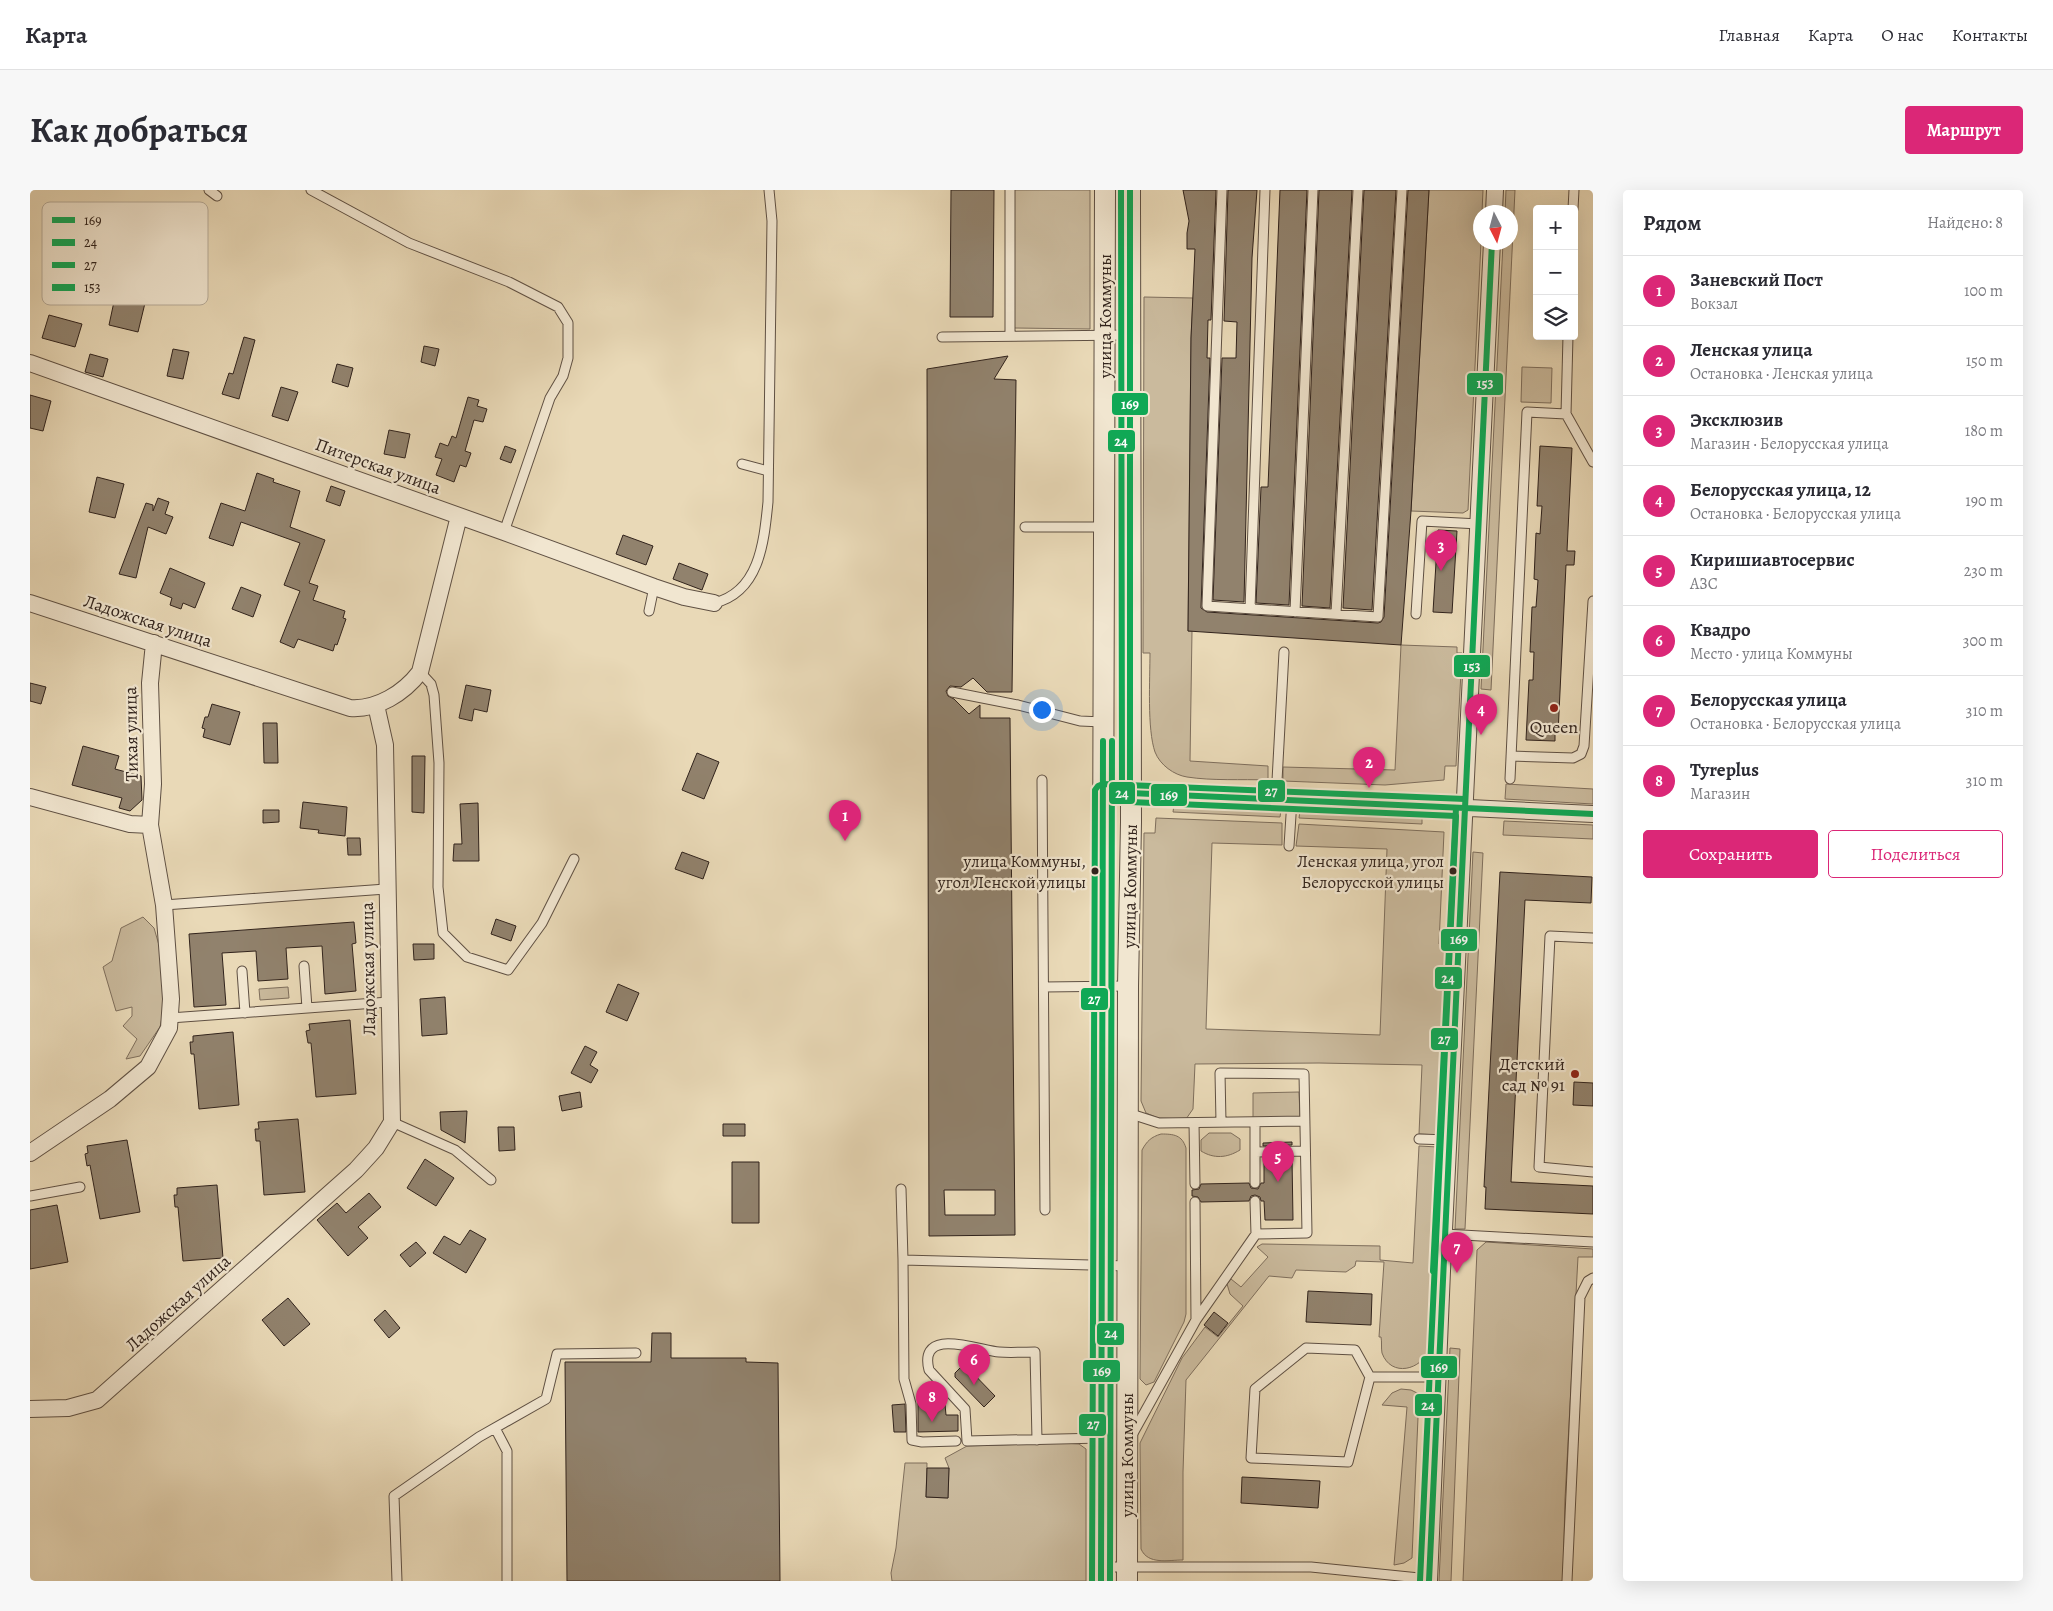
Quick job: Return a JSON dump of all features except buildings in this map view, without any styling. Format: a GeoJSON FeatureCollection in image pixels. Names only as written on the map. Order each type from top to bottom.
{"type":"FeatureCollection","features":[{"type":"Feature","properties":{"kind":"street","name":"улица Коммуны"},"geometry":{"type":"LineString","coordinates":[[1101,1574],[1105,190]]}},
{"type":"Feature","properties":{"kind":"street","name":"улица Коммуны"},"geometry":{"type":"LineString","coordinates":[[1127,1574],[1130,190]]}},
{"type":"Feature","properties":{"kind":"street"},"geometry":{"type":"LineString","coordinates":[[1494,205],[1495,190]]}},
{"type":"Feature","properties":{"kind":"street"},"geometry":{"type":"LineString","coordinates":[[1429,1580],[1437,1377],[1492,250]]}},
{"type":"Feature","properties":{"kind":"street","name":"Питерская улица"},"geometry":{"type":"LineString","coordinates":[[30,363],[654,587],[684,597],[714,603]]}},
{"type":"Feature","properties":{"kind":"street"},"geometry":{"type":"LineString","coordinates":[[376,705],[410,686],[420,672],[459,516]]}},
{"type":"Feature","properties":{"kind":"street","name":"Ладожская улица"},"geometry":{"type":"LineString","coordinates":[[30,603],[350,708],[363,709],[376,705],[385,744],[386,889],[392,1122],[376,1148],[356,1170],[97,1400],[68,1408],[30,1409]]}},
{"type":"Feature","properties":{"kind":"street","name":"Тихая улица"},"geometry":{"type":"LineString","coordinates":[[30,1153],[110,1100],[148,1067],[169,1028],[171,999],[164,905],[150,825],[153,784],[150,684],[154,643]]}},
{"type":"Feature","properties":{"kind":"street"},"geometry":{"type":"LineString","coordinates":[[1103,792],[1593,814]]}},
{"type":"Feature","properties":{"kind":"street"},"geometry":{"type":"LineString","coordinates":[[30,797],[130,824],[150,825]]}},
{"type":"Feature","properties":{"kind":"lane"},"geometry":{"type":"LineString","coordinates":[[311,190],[409,243],[509,282],[558,307],[568,323],[568,358],[563,376],[550,398],[504,532]]}},
{"type":"Feature","properties":{"kind":"lane"},"geometry":{"type":"LineString","coordinates":[[714,603],[726,600],[739,592],[754,569],[764,539],[768,502],[772,221],[769,190]]}},
{"type":"Feature","properties":{"kind":"lane"},"geometry":{"type":"LineString","coordinates":[[1010,190],[1010,336]]}},
{"type":"Feature","properties":{"kind":"lane"},"geometry":{"type":"LineString","coordinates":[[1222,190],[1207,606],[1378,617],[1402,190]]}},
{"type":"Feature","properties":{"kind":"lane"},"geometry":{"type":"LineString","coordinates":[[1250,609],[1265,190]]}},
{"type":"Feature","properties":{"kind":"lane"},"geometry":{"type":"LineString","coordinates":[[1295,612],[1312,190]]}},
{"type":"Feature","properties":{"kind":"lane"},"geometry":{"type":"LineString","coordinates":[[1336,614],[1358,190]]}},
{"type":"Feature","properties":{"kind":"lane"},"geometry":{"type":"LineString","coordinates":[[1573,205],[1574,190]]}},
{"type":"Feature","properties":{"kind":"lane"},"geometry":{"type":"LineString","coordinates":[[942,337],[1130,335]]}},
{"type":"Feature","properties":{"kind":"lane"},"geometry":{"type":"LineString","coordinates":[[1568,340],[1566,414],[1593,462]]}},
{"type":"Feature","properties":{"kind":"lane"},"geometry":{"type":"LineString","coordinates":[[1510,779],[1528,412],[1566,414]]}},
{"type":"Feature","properties":{"kind":"lane"},"geometry":{"type":"LineString","coordinates":[[742,464],[768,471]]}},
{"type":"Feature","properties":{"kind":"lane"},"geometry":{"type":"LineString","coordinates":[[1416,614],[1422,521],[1479,524]]}},
{"type":"Feature","properties":{"kind":"lane"},"geometry":{"type":"LineString","coordinates":[[1025,527],[1104,527]]}},
{"type":"Feature","properties":{"kind":"lane"},"geometry":{"type":"LineString","coordinates":[[648,611],[654,587]]}},
{"type":"Feature","properties":{"kind":"lane"},"geometry":{"type":"LineString","coordinates":[[1511,756],[1572,758],[1581,754],[1584,746],[1590,688],[1593,601]]}},
{"type":"Feature","properties":{"kind":"lane"},"geometry":{"type":"LineString","coordinates":[[1284,652],[1284,799],[1289,846]]}},
{"type":"Feature","properties":{"kind":"lane"},"geometry":{"type":"LineString","coordinates":[[420,672],[431,684],[434,695],[440,763],[438,887],[443,933],[467,957],[508,970],[542,923],[574,859]]}},
{"type":"Feature","properties":{"kind":"lane"},"geometry":{"type":"LineString","coordinates":[[952,692],[1018,705],[1080,721],[1103,722]]}},
{"type":"Feature","properties":{"kind":"lane"},"geometry":{"type":"LineString","coordinates":[[1042,780],[1046,1210]]}},
{"type":"Feature","properties":{"kind":"lane"},"geometry":{"type":"LineString","coordinates":[[164,905],[386,889]]}},
{"type":"Feature","properties":{"kind":"lane"},"geometry":{"type":"LineString","coordinates":[[1593,938],[1550,936],[1539,1167],[1593,1172]]}},
{"type":"Feature","properties":{"kind":"lane"},"geometry":{"type":"LineString","coordinates":[[304,966],[307,1008]]}},
{"type":"Feature","properties":{"kind":"lane"},"geometry":{"type":"LineString","coordinates":[[242,970],[246,1013]]}},
{"type":"Feature","properties":{"kind":"lane"},"geometry":{"type":"LineString","coordinates":[[1044,987],[1128,986]]}},
{"type":"Feature","properties":{"kind":"lane"},"geometry":{"type":"LineString","coordinates":[[170,1018],[389,1002]]}},
{"type":"Feature","properties":{"kind":"lane"},"geometry":{"type":"LineString","coordinates":[[1221,1122],[1220,1073],[1304,1074],[1306,1233],[1256,1234]]}},
{"type":"Feature","properties":{"kind":"lane"},"geometry":{"type":"LineString","coordinates":[[1128,1113],[1159,1123],[1305,1121]]}},
{"type":"Feature","properties":{"kind":"lane"},"geometry":{"type":"LineString","coordinates":[[392,1122],[455,1150],[491,1180]]}},
{"type":"Feature","properties":{"kind":"lane"},"geometry":{"type":"LineString","coordinates":[[1255,1122],[1255,1183]]}},
{"type":"Feature","properties":{"kind":"lane"},"geometry":{"type":"LineString","coordinates":[[1194,1123],[1195,1184]]}},
{"type":"Feature","properties":{"kind":"lane"},"geometry":{"type":"LineString","coordinates":[[1419,1139],[1449,1140]]}},
{"type":"Feature","properties":{"kind":"lane"},"geometry":{"type":"LineString","coordinates":[[1255,1152],[1305,1151]]}},
{"type":"Feature","properties":{"kind":"lane"},"geometry":{"type":"LineString","coordinates":[[30,1196],[80,1187]]}},
{"type":"Feature","properties":{"kind":"lane"},"geometry":{"type":"LineString","coordinates":[[900,1189],[903,1260],[904,1379],[911,1404],[912,1440],[922,1442],[956,1441]]}},
{"type":"Feature","properties":{"kind":"lane"},"geometry":{"type":"LineString","coordinates":[[1127,1444],[1196,1320],[1256,1234],[1255,1201]]}},
{"type":"Feature","properties":{"kind":"lane"},"geometry":{"type":"LineString","coordinates":[[1195,1202],[1196,1320]]}},
{"type":"Feature","properties":{"kind":"lane"},"geometry":{"type":"LineString","coordinates":[[1444,1234],[1593,1242]]}},
{"type":"Feature","properties":{"kind":"lane"},"geometry":{"type":"LineString","coordinates":[[903,1260],[1128,1266]]}},
{"type":"Feature","properties":{"kind":"lane"},"geometry":{"type":"LineString","coordinates":[[1567,1581],[1580,1297],[1588,1281],[1593,1278]]}},
{"type":"Feature","properties":{"kind":"lane"},"geometry":{"type":"LineString","coordinates":[[1037,1440],[1034,1352],[998,1352],[949,1342],[934,1346],[927,1362],[929,1370],[965,1409],[967,1441],[1037,1440],[1102,1438]]}},
{"type":"Feature","properties":{"kind":"lane"},"geometry":{"type":"LineString","coordinates":[[1306,1348],[1355,1350],[1370,1377],[1348,1462],[1251,1458],[1255,1388],[1306,1348]]}},
{"type":"Feature","properties":{"kind":"lane"},"geometry":{"type":"LineString","coordinates":[[397,1581],[394,1496],[495,1428],[546,1399],[557,1354],[636,1353]]}},
{"type":"Feature","properties":{"kind":"lane"},"geometry":{"type":"LineString","coordinates":[[1370,1377],[1437,1377]]}},
{"type":"Feature","properties":{"kind":"lane"},"geometry":{"type":"LineString","coordinates":[[495,1428],[507,1452],[507,1581]]}},
{"type":"Feature","properties":{"kind":"lane"},"geometry":{"type":"LineString","coordinates":[[1101,1574],[1311,1568],[1429,1580]]}},
{"type":"Feature","properties":{"kind":"shaded area"},"geometry":{"type":"Polygon","coordinates":[[[1014,190],[1090,190],[1090,329],[1014,328],[1014,190]]]}},
{"type":"Feature","properties":{"kind":"shaded area"},"geometry":{"type":"Polygon","coordinates":[[[1429,190],[1483,190],[1482,205],[1473,205],[1473,250],[1481,250],[1468,510],[1463,513],[1411,511],[1429,190]]]}},
{"type":"Feature","properties":{"kind":"shaded area"},"geometry":{"type":"Polygon","coordinates":[[[1506,190],[1515,190],[1514,205],[1505,205],[1506,190]]]}},
{"type":"Feature","properties":{"kind":"shaded area"},"geometry":{"type":"Polygon","coordinates":[[[1503,250],[1512,250],[1491,690],[1481,689],[1503,250]]]}},
{"type":"Feature","properties":{"kind":"shaded area"},"geometry":{"type":"Polygon","coordinates":[[[1144,297],[1193,298],[1188,631],[1192,631],[1190,761],[1268,766],[1268,780],[1207,779],[1182,776],[1172,772],[1164,765],[1157,757],[1152,742],[1149,690],[1150,653],[1143,653],[1144,297]]]}},
{"type":"Feature","properties":{"kind":"shaded area"},"geometry":{"type":"Polygon","coordinates":[[[1522,367],[1552,368],[1551,403],[1521,402],[1522,367]]]}},
{"type":"Feature","properties":{"kind":"shaded area"},"geometry":{"type":"Polygon","coordinates":[[[1401,645],[1457,647],[1457,653],[1462,653],[1456,766],[1445,766],[1444,780],[1385,785],[1283,781],[1283,767],[1395,770],[1401,645]]]}},
{"type":"Feature","properties":{"kind":"shaded area"},"geometry":{"type":"Polygon","coordinates":[[[1506,784],[1593,789],[1593,804],[1505,799],[1506,784]]]}},
{"type":"Feature","properties":{"kind":"shaded area"},"geometry":{"type":"Polygon","coordinates":[[[1174,805],[1281,810],[1280,817],[1173,812],[1174,805]]]}},
{"type":"Feature","properties":{"kind":"shaded area"},"geometry":{"type":"Polygon","coordinates":[[[1300,811],[1422,817],[1422,824],[1299,818],[1300,811]]]}},
{"type":"Feature","properties":{"kind":"shaded area"},"geometry":{"type":"Polygon","coordinates":[[[1156,818],[1282,823],[1282,845],[1212,843],[1206,1029],[1380,1035],[1387,849],[1296,846],[1299,824],[1444,832],[1439,944],[1448,945],[1439,1135],[1419,1134],[1422,1065],[1319,1063],[1195,1064],[1193,1109],[1186,1119],[1158,1118],[1146,1113],[1141,1101],[1144,833],[1155,833],[1156,818]]]}},
{"type":"Feature","properties":{"kind":"shaded area"},"geometry":{"type":"Polygon","coordinates":[[[1504,821],[1593,825],[1593,839],[1503,835],[1504,821]]]}},
{"type":"Feature","properties":{"kind":"shaded area"},"geometry":{"type":"Polygon","coordinates":[[[1473,852],[1483,853],[1465,1229],[1455,1229],[1473,852]]]}},
{"type":"Feature","properties":{"kind":"shaded area"},"geometry":{"type":"Polygon","coordinates":[[[143,917],[154,928],[161,952],[166,999],[160,1027],[140,1056],[126,1059],[137,1039],[123,1026],[132,1016],[132,1007],[116,1011],[103,967],[112,961],[121,928],[143,917]]]}},
{"type":"Feature","properties":{"kind":"shaded area"},"geometry":{"type":"Polygon","coordinates":[[[288,987],[289,998],[260,1000],[259,989],[288,987]]]}},
{"type":"Feature","properties":{"kind":"shaded area"},"geometry":{"type":"Polygon","coordinates":[[[1299,1092],[1300,1117],[1253,1118],[1253,1093],[1299,1092]]]}},
{"type":"Feature","properties":{"kind":"shaded area"},"geometry":{"type":"Polygon","coordinates":[[[1209,1133],[1231,1133],[1240,1139],[1240,1150],[1230,1155],[1220,1156],[1201,1151],[1201,1140],[1209,1133]]]}},
{"type":"Feature","properties":{"kind":"shaded area"},"geometry":{"type":"Polygon","coordinates":[[[1161,1134],[1177,1136],[1182,1140],[1186,1148],[1186,1314],[1184,1322],[1154,1382],[1146,1385],[1140,1379],[1142,1150],[1150,1140],[1161,1134]]]}},
{"type":"Feature","properties":{"kind":"shaded area"},"geometry":{"type":"Polygon","coordinates":[[[1419,1146],[1438,1147],[1429,1349],[1425,1356],[1413,1366],[1399,1368],[1392,1366],[1386,1361],[1382,1353],[1381,1337],[1379,1337],[1384,1262],[1356,1261],[1355,1266],[1346,1272],[1296,1270],[1292,1278],[1269,1276],[1186,1380],[1183,1560],[1153,1560],[1148,1557],[1141,1549],[1140,1443],[1182,1358],[1205,1327],[1218,1337],[1243,1306],[1230,1294],[1227,1284],[1231,1279],[1241,1287],[1268,1257],[1257,1247],[1262,1244],[1380,1246],[1380,1260],[1413,1263],[1419,1146]]]}},
{"type":"Feature","properties":{"kind":"shaded area"},"geometry":{"type":"Polygon","coordinates":[[[1486,1242],[1593,1249],[1593,1257],[1578,1257],[1565,1499],[1563,1581],[1463,1581],[1477,1250],[1486,1242]]]}},
{"type":"Feature","properties":{"kind":"shaded area"},"geometry":{"type":"Polygon","coordinates":[[[1450,1348],[1460,1349],[1451,1581],[1439,1581],[1450,1348]]]}},
{"type":"Feature","properties":{"kind":"shaded area"},"geometry":{"type":"Polygon","coordinates":[[[1401,1389],[1411,1390],[1419,1394],[1412,1558],[1404,1563],[1394,1565],[1407,1407],[1382,1405],[1392,1393],[1401,1389]]]}},
{"type":"Feature","properties":{"kind":"shaded area"},"geometry":{"type":"Polygon","coordinates":[[[1079,1444],[1086,1449],[1086,1581],[892,1581],[891,1573],[896,1548],[905,1463],[927,1463],[926,1497],[948,1498],[949,1468],[945,1458],[967,1446],[1079,1444]]]}},
{"type":"Feature","properties":{"kind":"transit line","name":"24"},"geometry":{"type":"LineString","coordinates":[[1121,190],[1122,797],[1130,802],[1456,816],[1420,1581]]}},
{"type":"Feature","properties":{"kind":"transit line","name":"169"},"geometry":{"type":"LineString","coordinates":[[1130,190],[1130,793],[1465,808],[1429,1581]]}},
{"type":"Feature","properties":{"kind":"transit line","name":"153"},"geometry":{"type":"LineString","coordinates":[[1465,808],[1492,250]]}},
{"type":"Feature","properties":{"kind":"transit line","name":"169"},"geometry":{"type":"LineString","coordinates":[[1101,1581],[1103,741]]}},
{"type":"Feature","properties":{"kind":"transit line","name":"24"},"geometry":{"type":"LineString","coordinates":[[1110,1581],[1112,741]]}},
{"type":"Feature","properties":{"kind":"transit line","name":"27"},"geometry":{"type":"LineString","coordinates":[[1092,1581],[1095,790],[1103,784],[1465,799]]}},
{"type":"Feature","properties":{"kind":"transit line","name":"27"},"geometry":{"type":"LineString","coordinates":[[1433,1271],[1456,808]]}},
{"type":"Feature","properties":{"kind":"transit line","name":"153"},"geometry":{"type":"LineString","coordinates":[[1465,808],[1593,814]]}},
{"type":"Feature","properties":{"kind":"place","name":"Эксклюзив"},"geometry":{"type":"Point","coordinates":[1441,571]}},
{"type":"Feature","properties":{"kind":"place","name":"Queen"},"geometry":{"type":"Point","coordinates":[1554,708]}},
{"type":"Feature","properties":{"kind":"place","name":"Белорусская улица, 12"},"geometry":{"type":"Point","coordinates":[1481,735]}},
{"type":"Feature","properties":{"kind":"place","name":"Ленская улица"},"geometry":{"type":"Point","coordinates":[1369,788]}},
{"type":"Feature","properties":{"kind":"place","name":"Заневский Пост"},"geometry":{"type":"Point","coordinates":[845,841]}},
{"type":"Feature","properties":{"kind":"place","name":"улица Коммуны, угол Ленской улицы"},"geometry":{"type":"Point","coordinates":[1095,871]}},
{"type":"Feature","properties":{"kind":"place","name":"Ленская улица, угол Белорусской улицы"},"geometry":{"type":"Point","coordinates":[1453,871]}},
{"type":"Feature","properties":{"kind":"place","name":"Детский сад № 91"},"geometry":{"type":"Point","coordinates":[1575,1074]}},
{"type":"Feature","properties":{"kind":"place","name":"Киришиавтосервис"},"geometry":{"type":"Point","coordinates":[1278,1182]}},
{"type":"Feature","properties":{"kind":"place","name":"Белорусская улица"},"geometry":{"type":"Point","coordinates":[1457,1273]}},
{"type":"Feature","properties":{"kind":"place","name":"Квадро"},"geometry":{"type":"Point","coordinates":[974,1385]}},
{"type":"Feature","properties":{"kind":"place","name":"Tyreplus"},"geometry":{"type":"Point","coordinates":[932,1422]}}]}
